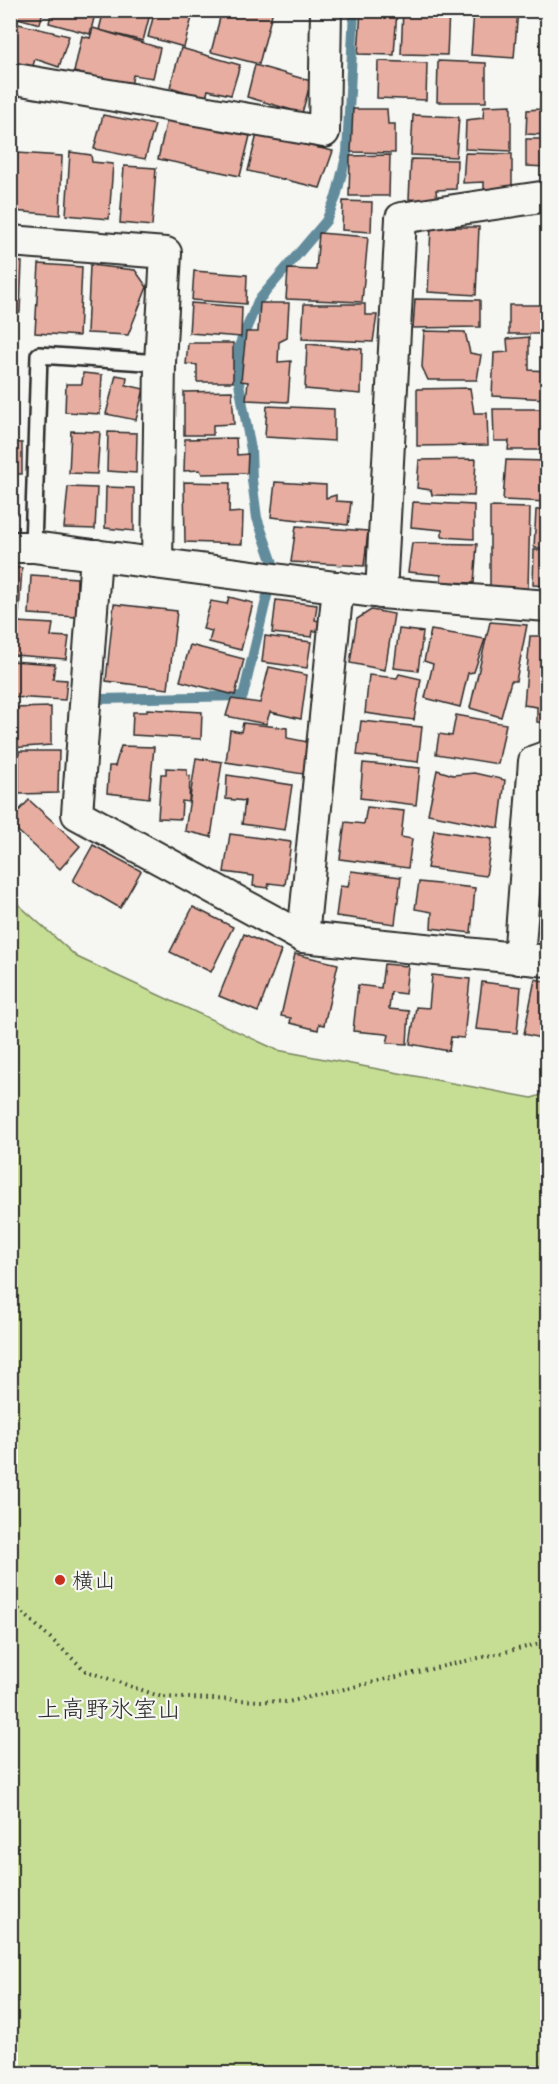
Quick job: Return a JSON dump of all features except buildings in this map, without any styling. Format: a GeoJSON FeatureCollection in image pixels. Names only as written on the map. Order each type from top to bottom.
{"type":"FeatureCollection","features":[{"type":"Feature","properties":{"kind":"street"},"geometry":{"type":"LineString","coordinates":[[10,78],[324,132],[326,10]]}},
{"type":"Feature","properties":{"kind":"street"},"geometry":{"type":"LineString","coordinates":[[381,593],[401,218],[548,196]]}},
{"type":"Feature","properties":{"kind":"street"},"geometry":{"type":"LineString","coordinates":[[10,241],[166,253],[160,363],[157,564]]}},
{"type":"Feature","properties":{"kind":"street"},"geometry":{"type":"LineString","coordinates":[[22,547],[381,593],[548,606]]}},
{"type":"Feature","properties":{"kind":"street"},"geometry":{"type":"LineString","coordinates":[[96,555],[77,814],[303,937],[533,960],[534,761],[548,756]]}},
{"type":"Feature","properties":{"kind":"street"},"geometry":{"type":"LineString","coordinates":[[303,937],[338,587]]}},
{"type":"Feature","properties":{"kind":"lane"},"geometry":{"type":"LineString","coordinates":[[22,547],[39,355],[160,363]]}},
{"type":"Feature","properties":{"kind":"path"},"geometry":{"type":"LineString","coordinates":[[10,1601],[86,1671],[162,1697],[288,1702],[548,1642]]}},
{"type":"Feature","properties":{"kind":"green space"},"geometry":{"type":"Polygon","coordinates":[[[10,897],[77,957],[277,1050],[532,1098],[547,1093],[547,2073],[11,2073],[10,897]]]}},
{"type":"Feature","properties":{"kind":"waterway"},"geometry":{"type":"LineString","coordinates":[[274,566],[257,518],[251,450],[237,372],[239,346],[258,301],[326,221],[336,197],[347,153],[354,10]]}},
{"type":"Feature","properties":{"kind":"waterway"},"geometry":{"type":"LineString","coordinates":[[100,699],[243,696],[267,596]]}},
{"type":"Feature","properties":{"kind":"place","name":"横山"},"geometry":{"type":"Point","coordinates":[60,1580]}},
{"type":"Feature","properties":{"kind":"district","name":"上高野氷室山"},"geometry":{"type":"Point","coordinates":[109,1709]}}]}
